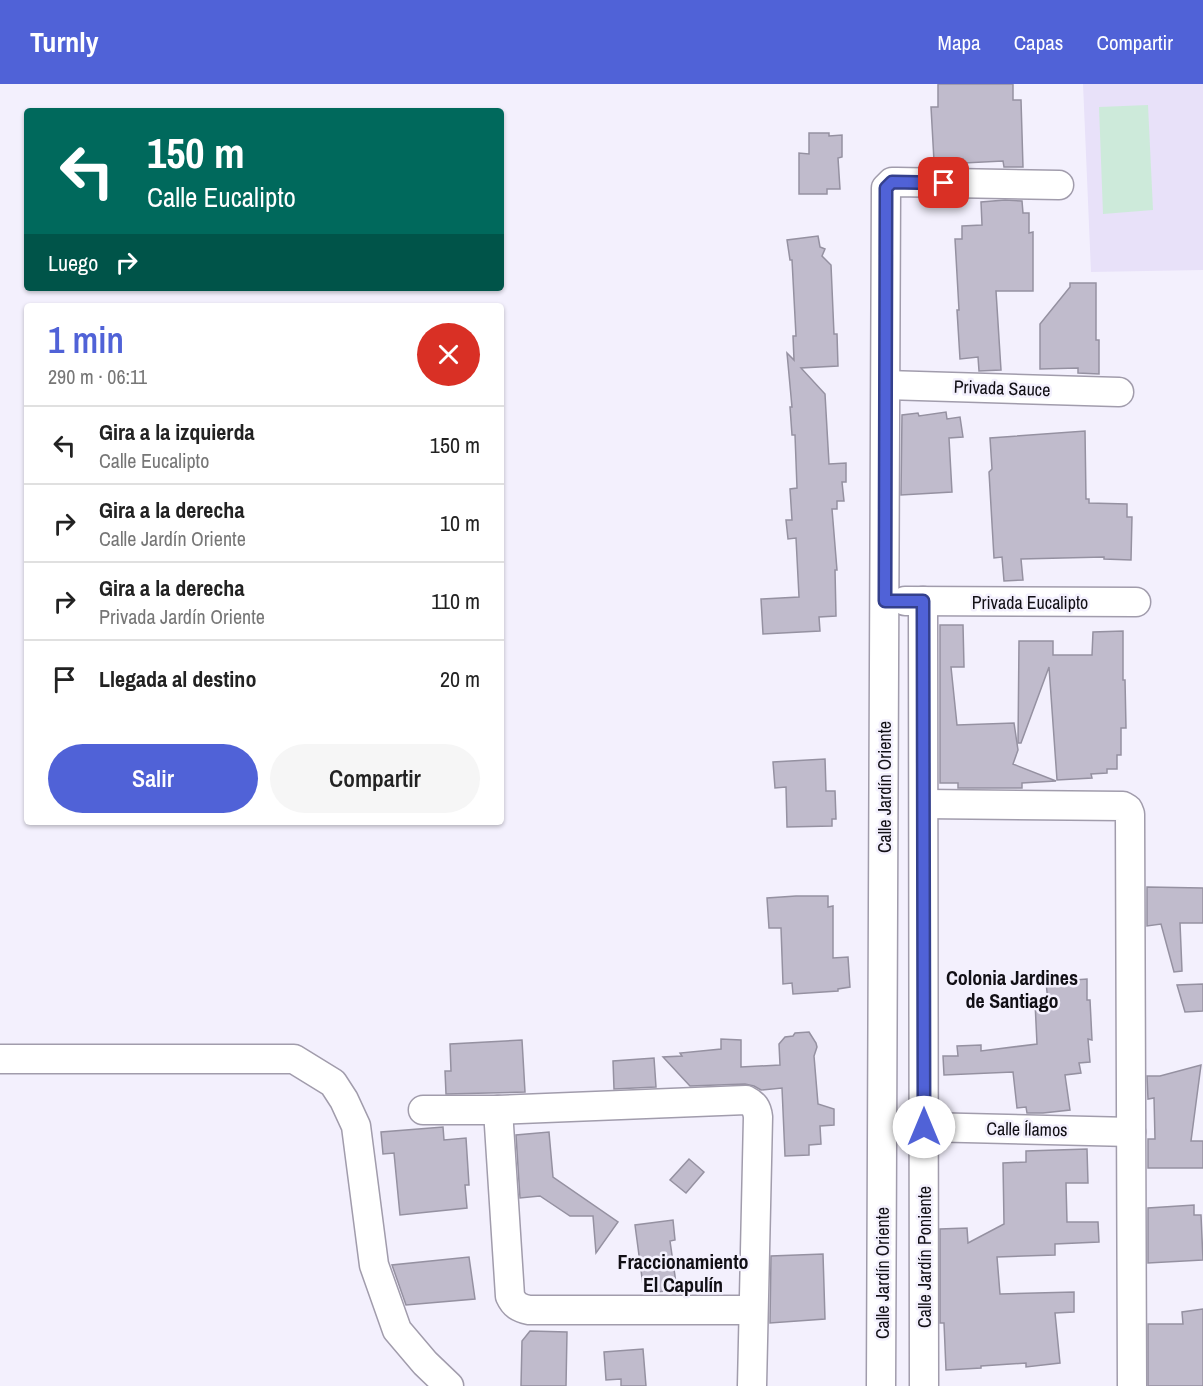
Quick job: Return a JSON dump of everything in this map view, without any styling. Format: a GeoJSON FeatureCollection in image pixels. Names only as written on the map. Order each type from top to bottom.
{"type":"FeatureCollection","features":[{"type":"Feature","properties":{"kind":"street","name":"Calle Jardín Oriente"},"geometry":{"type":"LineString","coordinates":[[881,1386],[886,188],[892,182],[1059,185]]}},
{"type":"Feature","properties":{"kind":"street","name":"Privada Sauce"},"geometry":{"type":"LineString","coordinates":[[886,385],[1119,392]]}},
{"type":"Feature","properties":{"kind":"street","name":"Privada Eucalipto"},"geometry":{"type":"LineString","coordinates":[[885,601],[1136,602]]}},
{"type":"Feature","properties":{"kind":"street","name":"Calle Jardín Poniente"},"geometry":{"type":"LineString","coordinates":[[923,601],[924,1386]]}},
{"type":"Feature","properties":{"kind":"street"},"geometry":{"type":"LineString","coordinates":[[924,804],[1123,806],[1130,814],[1132,1386]]}},
{"type":"Feature","properties":{"kind":"street"},"geometry":{"type":"LineString","coordinates":[[0,1059],[294,1059],[333,1083],[356,1126],[374,1265],[397,1330],[425,1363],[449,1386]]}},
{"type":"Feature","properties":{"kind":"street"},"geometry":{"type":"LineString","coordinates":[[423,1110],[498,1110],[746,1100],[752,1103],[757,1110],[758,1117],[752,1386]]}},
{"type":"Feature","properties":{"kind":"street"},"geometry":{"type":"LineString","coordinates":[[498,1110],[510,1296],[514,1304],[529,1310],[753,1310]]}},
{"type":"Feature","properties":{"kind":"street","name":"Calle Ílamos"},"geometry":{"type":"LineString","coordinates":[[924,1127],[1131,1132]]}},
{"type":"Feature","properties":{"kind":"street"},"geometry":{"type":"LineString","coordinates":[[882,1243],[924,1244]]}},
{"type":"Feature","properties":{"kind":"shaded area"},"geometry":{"type":"Polygon","coordinates":[[[1083,84],[1203,84],[1203,270],[1091,272],[1083,84]]]}},
{"type":"Feature","properties":{"kind":"green space"},"geometry":{"type":"Polygon","coordinates":[[[1148,105],[1153,210],[1103,214],[1099,107],[1148,105]]]}},
{"type":"Feature","properties":{"kind":"building"},"geometry":{"type":"Polygon","coordinates":[[[938,84],[1013,84],[1013,100],[1021,100],[1023,167],[1004,167],[1003,161],[964,163],[963,159],[934,161],[931,107],[938,107],[938,84]]]}},
{"type":"Feature","properties":{"kind":"building"},"geometry":{"type":"Polygon","coordinates":[[[809,133],[842,135],[842,157],[838,158],[840,189],[827,189],[827,194],[799,194],[799,153],[809,154],[809,133]]]}},
{"type":"Feature","properties":{"kind":"building"},"geometry":{"type":"Polygon","coordinates":[[[1022,201],[1023,213],[1029,213],[1029,233],[1033,232],[1033,291],[996,291],[1001,370],[979,371],[978,357],[960,359],[955,239],[962,239],[962,226],[982,225],[981,202],[1022,201]]]}},
{"type":"Feature","properties":{"kind":"building"},"geometry":{"type":"Polygon","coordinates":[[[818,236],[820,247],[825,249],[822,256],[831,265],[838,366],[801,368],[825,394],[829,464],[846,463],[846,482],[842,482],[844,501],[837,501],[837,509],[832,509],[837,570],[835,570],[836,616],[819,617],[820,631],[763,634],[761,599],[799,597],[796,538],[788,539],[786,520],[792,520],[790,489],[797,488],[795,435],[792,435],[787,353],[794,360],[793,336],[796,336],[792,260],[790,260],[787,240],[818,236]]]}},
{"type":"Feature","properties":{"kind":"building"},"geometry":{"type":"Polygon","coordinates":[[[1070,283],[1096,283],[1096,340],[1099,340],[1099,374],[1078,373],[1078,368],[1040,369],[1040,324],[1070,287],[1070,283]]]}},
{"type":"Feature","properties":{"kind":"building"},"geometry":{"type":"Polygon","coordinates":[[[946,412],[947,419],[960,417],[963,437],[949,438],[952,492],[901,495],[902,415],[918,413],[919,416],[946,412]]]}},
{"type":"Feature","properties":{"kind":"building"},"geometry":{"type":"Polygon","coordinates":[[[1085,431],[1086,499],[1089,499],[1089,503],[1127,504],[1127,517],[1132,517],[1131,560],[1104,559],[1104,557],[1021,559],[1023,580],[1004,581],[1002,557],[994,558],[989,472],[992,469],[990,438],[1085,431]]]}},
{"type":"Feature","properties":{"kind":"building"},"geometry":{"type":"Polygon","coordinates":[[[940,625],[963,625],[964,667],[951,667],[957,725],[1014,723],[1018,750],[1013,764],[1056,781],[1022,783],[1022,788],[958,788],[958,783],[940,783],[940,625]]]}},
{"type":"Feature","properties":{"kind":"building"},"geometry":{"type":"Polygon","coordinates":[[[1123,631],[1126,728],[1121,728],[1121,755],[1117,755],[1117,769],[1107,769],[1107,773],[1091,774],[1092,778],[1057,780],[1049,667],[1021,743],[1018,743],[1019,641],[1053,641],[1053,655],[1092,655],[1093,632],[1123,631]]]}},
{"type":"Feature","properties":{"kind":"building"},"geometry":{"type":"Polygon","coordinates":[[[825,759],[826,791],[835,791],[836,819],[832,819],[832,826],[787,827],[786,787],[775,788],[773,762],[825,759]]]}},
{"type":"Feature","properties":{"kind":"building"},"geometry":{"type":"Polygon","coordinates":[[[1147,887],[1203,888],[1203,923],[1180,923],[1182,971],[1174,972],[1161,924],[1147,926],[1147,887]]]}},
{"type":"Feature","properties":{"kind":"building"},"geometry":{"type":"Polygon","coordinates":[[[828,896],[828,907],[833,906],[833,958],[848,957],[850,987],[838,989],[838,991],[793,994],[792,983],[783,984],[781,928],[769,928],[767,898],[828,896]]]}},
{"type":"Feature","properties":{"kind":"building"},"geometry":{"type":"Polygon","coordinates":[[[1087,979],[1092,1040],[1088,1039],[1090,1062],[1079,1063],[1081,1073],[1065,1075],[1070,1110],[1027,1113],[1026,1107],[1017,1108],[1013,1072],[944,1075],[943,1056],[958,1056],[957,1046],[981,1045],[981,1051],[1037,1044],[1035,1002],[1048,1002],[1046,982],[1087,979]]]}},
{"type":"Feature","properties":{"kind":"building"},"geometry":{"type":"Polygon","coordinates":[[[1203,984],[1203,1011],[1185,1012],[1177,985],[1203,984]]]}},
{"type":"Feature","properties":{"kind":"building"},"geometry":{"type":"Polygon","coordinates":[[[809,1032],[817,1047],[814,1056],[818,1104],[834,1109],[834,1125],[820,1126],[821,1144],[809,1145],[809,1155],[785,1156],[782,1088],[761,1090],[745,1084],[690,1086],[663,1057],[721,1049],[721,1039],[741,1040],[741,1067],[780,1065],[779,1044],[785,1037],[793,1036],[795,1033],[809,1032]]]}},
{"type":"Feature","properties":{"kind":"building"},"geometry":{"type":"Polygon","coordinates":[[[522,1040],[525,1092],[446,1094],[445,1071],[451,1071],[450,1044],[522,1040]]]}},
{"type":"Feature","properties":{"kind":"building"},"geometry":{"type":"Polygon","coordinates":[[[654,1058],[656,1087],[614,1089],[613,1061],[654,1058]]]}},
{"type":"Feature","properties":{"kind":"building"},"geometry":{"type":"Polygon","coordinates":[[[1201,1065],[1191,1141],[1203,1141],[1203,1168],[1148,1168],[1148,1139],[1155,1139],[1154,1098],[1148,1099],[1147,1076],[1160,1076],[1201,1065]]]}},
{"type":"Feature","properties":{"kind":"building"},"geometry":{"type":"Polygon","coordinates":[[[443,1127],[444,1140],[466,1138],[469,1185],[465,1185],[467,1208],[400,1215],[394,1153],[383,1154],[381,1132],[443,1127]]]}},
{"type":"Feature","properties":{"kind":"building"},"geometry":{"type":"Polygon","coordinates":[[[549,1132],[553,1177],[618,1222],[596,1253],[593,1216],[570,1216],[540,1196],[520,1198],[516,1135],[549,1132]]]}},
{"type":"Feature","properties":{"kind":"building"},"geometry":{"type":"Polygon","coordinates":[[[1087,1149],[1088,1183],[1066,1183],[1067,1222],[1098,1222],[1099,1242],[1055,1244],[1055,1255],[997,1257],[1000,1294],[1074,1292],[1074,1312],[1055,1313],[1060,1363],[1026,1367],[1026,1363],[946,1370],[944,1323],[940,1323],[940,1229],[967,1228],[968,1243],[1004,1224],[1003,1163],[1026,1162],[1026,1151],[1087,1149]]]}},
{"type":"Feature","properties":{"kind":"building"},"geometry":{"type":"Polygon","coordinates":[[[689,1159],[704,1172],[686,1193],[670,1180],[689,1159]]]}},
{"type":"Feature","properties":{"kind":"building"},"geometry":{"type":"Polygon","coordinates":[[[1194,1205],[1194,1215],[1201,1215],[1203,1260],[1148,1263],[1148,1208],[1194,1205]]]}},
{"type":"Feature","properties":{"kind":"building"},"geometry":{"type":"Polygon","coordinates":[[[673,1220],[675,1240],[670,1241],[677,1290],[644,1293],[635,1225],[673,1220]]]}},
{"type":"Feature","properties":{"kind":"building"},"geometry":{"type":"Polygon","coordinates":[[[823,1254],[825,1319],[770,1323],[771,1256],[823,1254]]]}},
{"type":"Feature","properties":{"kind":"building"},"geometry":{"type":"Polygon","coordinates":[[[469,1257],[475,1299],[406,1305],[392,1265],[469,1257]]]}},
{"type":"Feature","properties":{"kind":"building"},"geometry":{"type":"Polygon","coordinates":[[[1203,1309],[1203,1386],[1148,1386],[1148,1324],[1183,1324],[1182,1312],[1203,1309]]]}},
{"type":"Feature","properties":{"kind":"building"},"geometry":{"type":"Polygon","coordinates":[[[530,1331],[567,1332],[566,1386],[521,1386],[522,1341],[530,1331]]]}},
{"type":"Feature","properties":{"kind":"building"},"geometry":{"type":"Polygon","coordinates":[[[643,1349],[646,1386],[621,1386],[621,1379],[606,1380],[604,1352],[643,1349]]]}},
{"type":"Feature","properties":{"kind":"district","name":"Colonia Jardines de Santiago"},"geometry":{"type":"Point","coordinates":[1012,988]}},
{"type":"Feature","properties":{"kind":"district","name":"Fraccionamiento El Capulín"},"geometry":{"type":"Point","coordinates":[683,1272]}},
{"type":"Feature","properties":{"kind":"route"},"geometry":{"type":"LineString","coordinates":[[924,1127],[923,601],[885,601],[886,188],[892,182],[944,183]]}}]}
